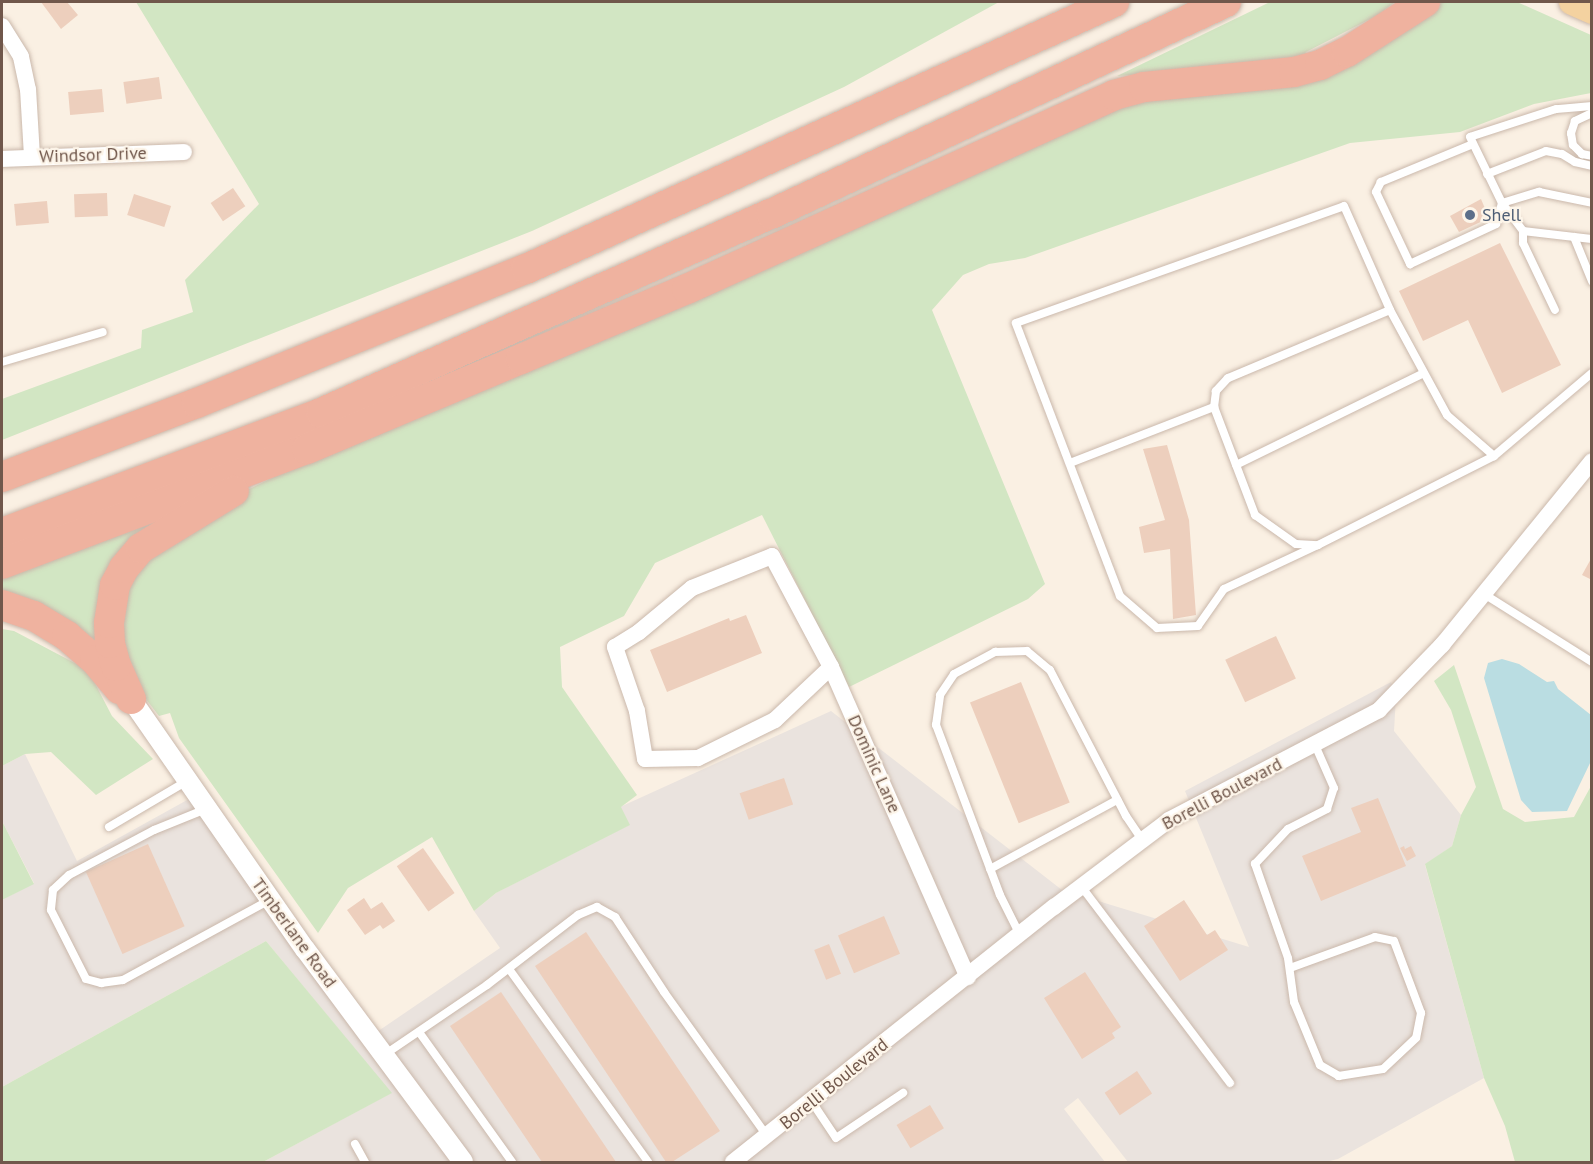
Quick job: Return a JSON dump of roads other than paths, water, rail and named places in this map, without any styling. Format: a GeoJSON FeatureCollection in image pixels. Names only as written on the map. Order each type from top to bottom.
{"type":"FeatureCollection","features":[{"type":"Feature","properties":{"kind":"highway"},"geometry":{"type":"LineString","coordinates":[[526,269],[553,240],[944,66],[1080,2]]}},
{"type":"Feature","properties":{"kind":"highway"},"geometry":{"type":"LineString","coordinates":[[2,477],[197,403],[526,269],[1114,2]]}},
{"type":"Feature","properties":{"kind":"highway"},"geometry":{"type":"LineString","coordinates":[[2,533],[321,412],[803,200],[1226,2]]}},
{"type":"Feature","properties":{"kind":"highway"},"geometry":{"type":"LineString","coordinates":[[2,564],[307,448],[687,289],[1114,95],[1144,87],[1274,74],[1320,65],[1347,52],[1425,2]]}},
{"type":"Feature","properties":{"kind":"highway"},"geometry":{"type":"LineString","coordinates":[[130,699],[116,666],[109,623],[115,585],[124,568],[141,548],[161,534],[307,448]]}},
{"type":"Feature","properties":{"kind":"highway"},"geometry":{"type":"LineString","coordinates":[[2,605],[34,616],[67,636],[95,660],[112,683],[130,699]]}},
{"type":"Feature","properties":{"kind":"main road"},"geometry":{"type":"LineString","coordinates":[[1572,2],[1592,11]]}},
{"type":"Feature","properties":{"kind":"street"},"geometry":{"type":"LineString","coordinates":[[2,26],[21,57],[28,89],[32,157]]}},
{"type":"Feature","properties":{"kind":"street","name":"Windsor Drive"},"geometry":{"type":"LineString","coordinates":[[2,159],[184,152]]}},
{"type":"Feature","properties":{"kind":"street","name":"Borelli Boulevard"},"geometry":{"type":"LineString","coordinates":[[733,1162],[768,1137],[1081,886],[1169,820],[1379,710],[1442,645],[1592,461]]}},
{"type":"Feature","properties":{"kind":"street","name":"Dominic Lane"},"geometry":{"type":"LineString","coordinates":[[831,667],[775,720],[698,758],[645,759],[637,711],[615,647],[639,632],[692,588],[772,556],[831,667],[968,977]]}},
{"type":"Feature","properties":{"kind":"street","name":"Timberlane Road"},"geometry":{"type":"LineString","coordinates":[[130,699],[456,1160]]}},
{"type":"Feature","properties":{"kind":"lane"},"geometry":{"type":"LineString","coordinates":[[1502,203],[1496,224],[1410,264],[1376,192],[1382,182],[1471,140],[1556,109],[1592,106]]}},
{"type":"Feature","properties":{"kind":"lane"},"geometry":{"type":"LineString","coordinates":[[1592,113],[1575,121],[1571,134],[1573,145],[1582,154],[1592,156]]}},
{"type":"Feature","properties":{"kind":"lane"},"geometry":{"type":"LineString","coordinates":[[1471,140],[1502,203],[1523,231],[1523,243],[1555,310]]}},
{"type":"Feature","properties":{"kind":"lane"},"geometry":{"type":"LineString","coordinates":[[1487,174],[1546,151],[1562,154],[1575,162],[1592,166]]}},
{"type":"Feature","properties":{"kind":"lane"},"geometry":{"type":"LineString","coordinates":[[1502,203],[1539,192],[1592,202]]}},
{"type":"Feature","properties":{"kind":"lane"},"geometry":{"type":"LineString","coordinates":[[1494,456],[1447,416],[1390,310],[1344,206],[1016,323],[1120,597],[1157,628],[1198,626],[1224,590],[1494,456],[1592,373]]}},
{"type":"Feature","properties":{"kind":"lane"},"geometry":{"type":"LineString","coordinates":[[1523,231],[1592,239]]}},
{"type":"Feature","properties":{"kind":"lane"},"geometry":{"type":"LineString","coordinates":[[1574,237],[1592,281]]}},
{"type":"Feature","properties":{"kind":"lane"},"geometry":{"type":"LineString","coordinates":[[1318,545],[1296,544],[1255,515],[1214,406],[1216,391],[1228,378],[1390,310]]}},
{"type":"Feature","properties":{"kind":"lane"},"geometry":{"type":"LineString","coordinates":[[2,362],[103,332]]}},
{"type":"Feature","properties":{"kind":"lane"},"geometry":{"type":"LineString","coordinates":[[1236,465],[1424,373]]}},
{"type":"Feature","properties":{"kind":"lane"},"geometry":{"type":"LineString","coordinates":[[1070,463],[1214,406]]}},
{"type":"Feature","properties":{"kind":"lane"},"geometry":{"type":"LineString","coordinates":[[1484,594],[1592,662]]}},
{"type":"Feature","properties":{"kind":"lane"},"geometry":{"type":"LineString","coordinates":[[1020,935],[990,868],[936,725],[940,695],[954,674],[995,652],[1027,651],[1050,670],[1117,800],[1142,840]]}},
{"type":"Feature","properties":{"kind":"lane"},"geometry":{"type":"LineString","coordinates":[[1290,969],[1375,937],[1394,941],[1421,1013],[1416,1038],[1383,1069],[1339,1076],[1320,1065],[1294,1002],[1290,969],[1255,864],[1288,829],[1327,809],[1334,788],[1315,745]]}},
{"type":"Feature","properties":{"kind":"lane"},"geometry":{"type":"LineString","coordinates":[[109,827],[187,781]]}},
{"type":"Feature","properties":{"kind":"lane"},"geometry":{"type":"LineString","coordinates":[[990,868],[1117,800]]}},
{"type":"Feature","properties":{"kind":"lane"},"geometry":{"type":"LineString","coordinates":[[206,809],[154,830],[69,875],[53,890],[51,910],[86,979],[101,983],[123,980],[271,900]]}},
{"type":"Feature","properties":{"kind":"lane"},"geometry":{"type":"LineString","coordinates":[[1081,886],[1230,1083]]}},
{"type":"Feature","properties":{"kind":"lane"},"geometry":{"type":"LineString","coordinates":[[384,1056],[509,969],[578,915],[597,907],[615,917],[664,992],[768,1137]]}},
{"type":"Feature","properties":{"kind":"lane"},"geometry":{"type":"LineString","coordinates":[[509,969],[648,1162]]}},
{"type":"Feature","properties":{"kind":"lane"},"geometry":{"type":"LineString","coordinates":[[419,1032],[512,1162]]}},
{"type":"Feature","properties":{"kind":"lane"},"geometry":{"type":"LineString","coordinates":[[812,1102],[836,1138],[903,1093]]}},
{"type":"Feature","properties":{"kind":"lane"},"geometry":{"type":"LineString","coordinates":[[355,1144],[365,1162]]}},
{"type":"Feature","properties":{"kind":"water"},"geometry":{"type":"Polygon","coordinates":[[[1502,659],[1519,664],[1547,682],[1554,681],[1558,689],[1591,715],[1591,761],[1567,811],[1532,812],[1521,800],[1484,678],[1488,663],[1502,659]]]}},
{"type":"Feature","properties":{"kind":"place","name":"Shell"},"geometry":{"type":"Point","coordinates":[1470,215]}}]}
